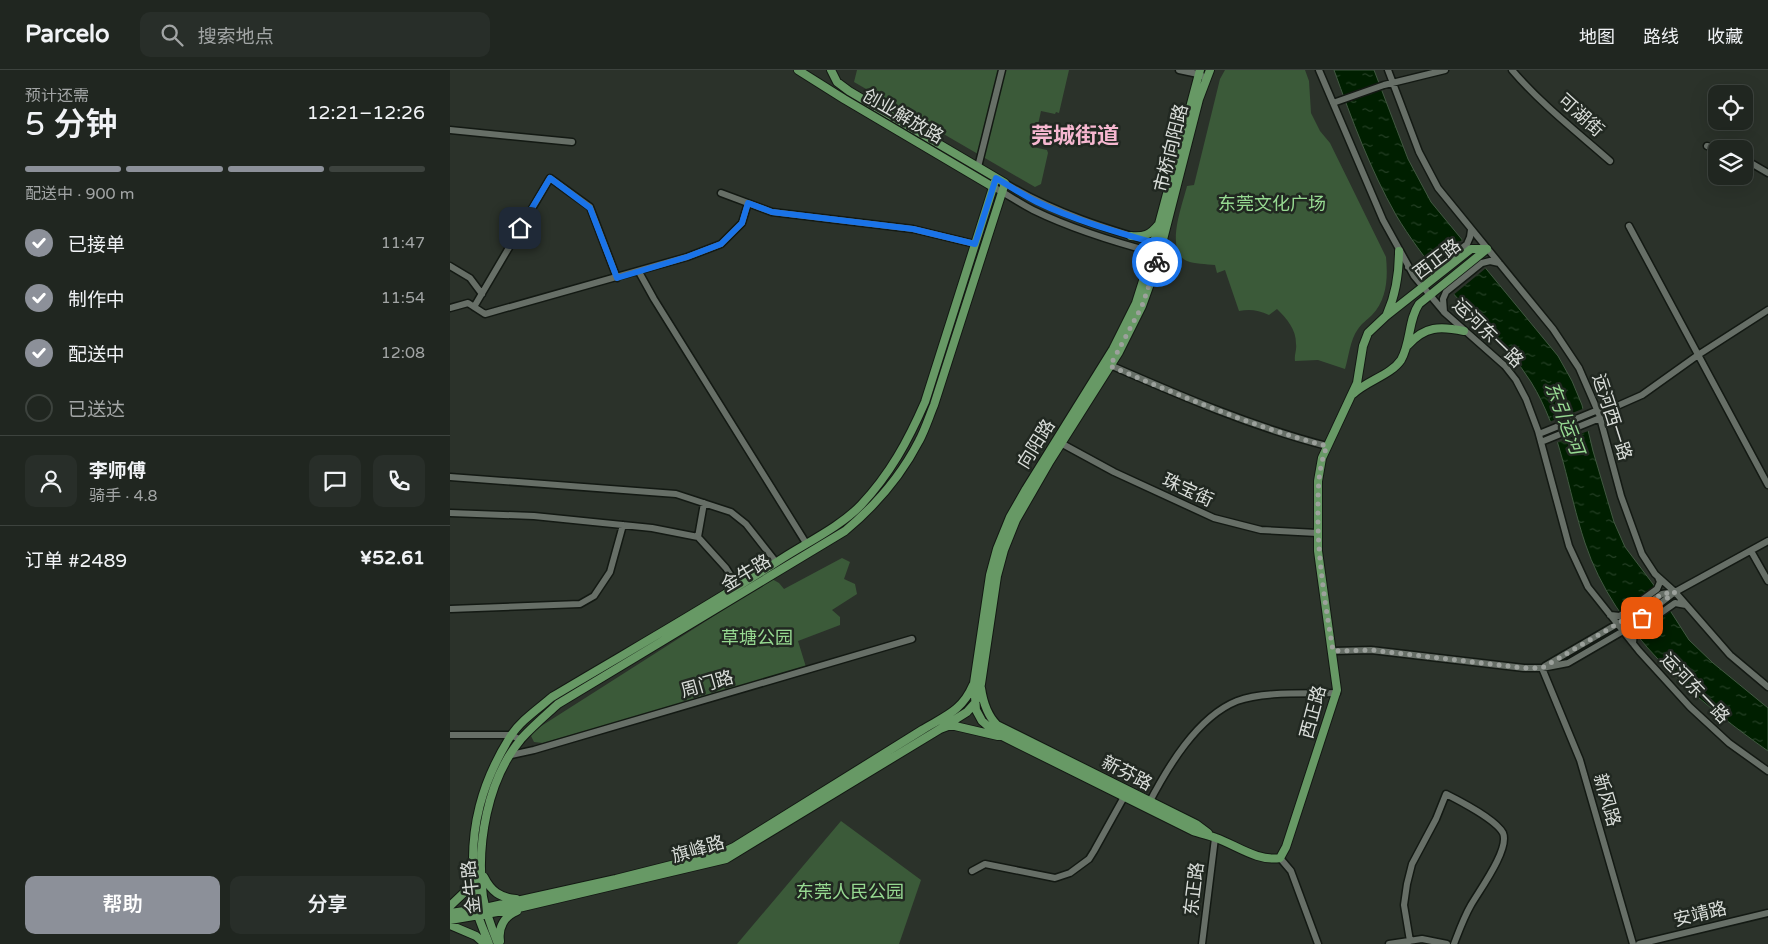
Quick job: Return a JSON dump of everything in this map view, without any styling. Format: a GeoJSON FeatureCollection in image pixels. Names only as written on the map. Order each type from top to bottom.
{"type":"FeatureCollection","features":[{"type":"Feature","properties":{"kind":"main road","name":"创业解放路"},"geometry":{"type":"LineString","coordinates":[[798,70],[993,186]]}},
{"type":"Feature","properties":{"kind":"main road","name":"创业解放路"},"geometry":{"type":"LineString","coordinates":[[831,70],[837,82],[850,91],[996,178],[1004,187]]}},
{"type":"Feature","properties":{"kind":"main road","name":"市桥向阳路"},"geometry":{"type":"LineString","coordinates":[[1160,230],[1199,72]]}},
{"type":"Feature","properties":{"kind":"main road","name":"市桥向阳路"},"geometry":{"type":"LineString","coordinates":[[1160,230],[1208,74]]}},
{"type":"Feature","properties":{"kind":"main road"},"geometry":{"type":"LineString","coordinates":[[489,944],[477,913],[472,862],[476,819],[479,802],[487,782],[511,735],[528,717],[552,697],[738,587],[838,523],[859,507],[875,489],[910,437],[925,402],[996,178]]}},
{"type":"Feature","properties":{"kind":"main road","name":"金牛路"},"geometry":{"type":"LineString","coordinates":[[499,944],[486,911],[482,873],[482,841],[489,804],[496,785],[521,740],[558,704],[845,531],[867,512],[884,493],[907,462],[919,441],[934,406],[1004,187]]}},
{"type":"Feature","properties":{"kind":"main road"},"geometry":{"type":"LineString","coordinates":[[1131,236],[1142,237],[1160,230]]}},
{"type":"Feature","properties":{"kind":"main road","name":"向阳路"},"geometry":{"type":"LineString","coordinates":[[1059,442],[1110,366],[1142,306],[1160,230]]}},
{"type":"Feature","properties":{"kind":"main road","name":"西正路"},"geometry":{"type":"LineString","coordinates":[[1280,858],[1286,847],[1337,693],[1333,651],[1319,567],[1317,533],[1319,470],[1327,446],[1352,396],[1359,374],[1365,338],[1368,333],[1386,316],[1423,288],[1433,275],[1469,247],[1487,249],[1480,260],[1444,288],[1430,296],[1417,308],[1406,346],[1397,365],[1365,384],[1352,396]]}},
{"type":"Feature","properties":{"kind":"main road"},"geometry":{"type":"LineString","coordinates":[[1386,316],[1396,289],[1400,251]]}},
{"type":"Feature","properties":{"kind":"main road","name":"向阳路"},"geometry":{"type":"LineString","coordinates":[[978,683],[997,576],[1004,550],[1016,520],[1113,349],[1136,304],[1156,253]]}},
{"type":"Feature","properties":{"kind":"main road"},"geometry":{"type":"LineString","coordinates":[[1406,346],[1419,334],[1432,329],[1444,328],[1464,331]]}},
{"type":"Feature","properties":{"kind":"main road"},"geometry":{"type":"LineString","coordinates":[[978,683],[975,703],[976,710],[982,721],[992,730],[1010,739]]}},
{"type":"Feature","properties":{"kind":"main road"},"geometry":{"type":"LineString","coordinates":[[924,733],[933,723],[952,713],[962,705],[978,683]]}},
{"type":"Feature","properties":{"kind":"main road"},"geometry":{"type":"LineString","coordinates":[[978,683],[992,719],[1004,730],[1022,741]]}},
{"type":"Feature","properties":{"kind":"main road"},"geometry":{"type":"LineString","coordinates":[[940,729],[955,721],[975,703]]}},
{"type":"Feature","properties":{"kind":"main road"},"geometry":{"type":"LineString","coordinates":[[941,719],[992,730],[1022,741]]}},
{"type":"Feature","properties":{"kind":"main road"},"geometry":{"type":"LineString","coordinates":[[924,733],[948,726],[955,726],[1022,741]]}},
{"type":"Feature","properties":{"kind":"main road","name":"旗峰路"},"geometry":{"type":"LineString","coordinates":[[450,920],[726,859],[924,733]]}},
{"type":"Feature","properties":{"kind":"main road","name":"新芬路"},"geometry":{"type":"LineString","coordinates":[[1022,741],[1124,797],[1148,805]]}},
{"type":"Feature","properties":{"kind":"main road","name":"新芬路"},"geometry":{"type":"LineString","coordinates":[[1022,741],[1148,805],[1193,831],[1261,857],[1272,860],[1280,858]]}},
{"type":"Feature","properties":{"kind":"main road"},"geometry":{"type":"LineString","coordinates":[[450,906],[469,888],[473,873]]}},
{"type":"Feature","properties":{"kind":"main road"},"geometry":{"type":"LineString","coordinates":[[482,873],[488,885],[495,893],[527,903]]}},
{"type":"Feature","properties":{"kind":"main road"},"geometry":{"type":"LineString","coordinates":[[499,944],[501,925],[512,913],[527,903]]}},
{"type":"Feature","properties":{"kind":"main road","name":"旗峰路"},"geometry":{"type":"LineString","coordinates":[[450,913],[477,913]]}},
{"type":"Feature","properties":{"kind":"main road"},"geometry":{"type":"LineString","coordinates":[[450,925],[476,936],[485,944]]}},
{"type":"Feature","properties":{"kind":"street"},"geometry":{"type":"LineString","coordinates":[[978,167],[1002,70]]}},
{"type":"Feature","properties":{"kind":"street"},"geometry":{"type":"LineString","coordinates":[[1179,70],[1208,74]]}},
{"type":"Feature","properties":{"kind":"street","name":"运河东一路"},"geometry":{"type":"LineString","coordinates":[[1319,70],[1371,194],[1408,267],[1445,313],[1505,366],[1516,380],[1526,399],[1541,442],[1569,546],[1588,587],[1633,644],[1690,708],[1712,729],[1768,771]]}},
{"type":"Feature","properties":{"kind":"street","name":"运河西一路"},"geometry":{"type":"LineString","coordinates":[[1388,70],[1428,172],[1447,201],[1567,348],[1579,368],[1597,415],[1620,496],[1642,554],[1658,576],[1675,592],[1730,655],[1768,687]]}},
{"type":"Feature","properties":{"kind":"street"},"geometry":{"type":"LineString","coordinates":[[1333,103],[1392,82],[1445,70]]}},
{"type":"Feature","properties":{"kind":"street","name":"可湖街"},"geometry":{"type":"LineString","coordinates":[[1512,70],[1557,114],[1610,161]]}},
{"type":"Feature","properties":{"kind":"street"},"geometry":{"type":"LineString","coordinates":[[450,130],[572,142]]}},
{"type":"Feature","properties":{"kind":"street"},"geometry":{"type":"LineString","coordinates":[[1753,164],[1768,173]]}},
{"type":"Feature","properties":{"kind":"street"},"geometry":{"type":"LineString","coordinates":[[474,307],[550,178],[590,208],[617,278]]}},
{"type":"Feature","properties":{"kind":"street"},"geometry":{"type":"LineString","coordinates":[[993,186],[1004,187],[1056,210],[1158,244]]}},
{"type":"Feature","properties":{"kind":"street"},"geometry":{"type":"LineString","coordinates":[[1004,187],[1033,210],[1100,237],[1156,253]]}},
{"type":"Feature","properties":{"kind":"street"},"geometry":{"type":"LineString","coordinates":[[721,193],[772,212],[913,229],[975,244]]}},
{"type":"Feature","properties":{"kind":"street"},"geometry":{"type":"LineString","coordinates":[[450,308],[468,303],[485,314],[687,257],[721,244],[742,223],[748,203]]}},
{"type":"Feature","properties":{"kind":"street"},"geometry":{"type":"LineString","coordinates":[[1629,226],[1768,485]]}},
{"type":"Feature","properties":{"kind":"street"},"geometry":{"type":"LineString","coordinates":[[1469,247],[1471,230]]}},
{"type":"Feature","properties":{"kind":"street"},"geometry":{"type":"LineString","coordinates":[[1480,260],[1498,263]]}},
{"type":"Feature","properties":{"kind":"street"},"geometry":{"type":"LineString","coordinates":[[450,266],[470,278],[482,294]]}},
{"type":"Feature","properties":{"kind":"street"},"geometry":{"type":"LineString","coordinates":[[1408,267],[1433,275]]}},
{"type":"Feature","properties":{"kind":"street"},"geometry":{"type":"LineString","coordinates":[[639,272],[806,543]]}},
{"type":"Feature","properties":{"kind":"street"},"geometry":{"type":"LineString","coordinates":[[1444,288],[1445,313]]}},
{"type":"Feature","properties":{"kind":"street"},"geometry":{"type":"LineString","coordinates":[[1541,442],[1642,395],[1768,310]]}},
{"type":"Feature","properties":{"kind":"street"},"geometry":{"type":"LineString","coordinates":[[1110,366],[1200,404],[1327,446]]}},
{"type":"Feature","properties":{"kind":"street"},"geometry":{"type":"LineString","coordinates":[[1538,434],[1597,415]]}},
{"type":"Feature","properties":{"kind":"street","name":"珠宝街"},"geometry":{"type":"LineString","coordinates":[[1059,442],[1114,472],[1214,518],[1261,530],[1317,533]]}},
{"type":"Feature","properties":{"kind":"street"},"geometry":{"type":"LineString","coordinates":[[450,477],[676,494],[731,512],[746,524],[776,562]]}},
{"type":"Feature","properties":{"kind":"street"},"geometry":{"type":"LineString","coordinates":[[698,538],[704,503]]}},
{"type":"Feature","properties":{"kind":"street"},"geometry":{"type":"LineString","coordinates":[[450,513],[534,516],[652,528],[698,538],[726,568],[738,587]]}},
{"type":"Feature","properties":{"kind":"street"},"geometry":{"type":"LineString","coordinates":[[450,610],[580,604],[594,596],[610,572],[623,525]]}},
{"type":"Feature","properties":{"kind":"street"},"geometry":{"type":"LineString","coordinates":[[1542,668],[1617,624],[1622,618],[1659,592],[1675,592],[1768,542]]}},
{"type":"Feature","properties":{"kind":"street"},"geometry":{"type":"LineString","coordinates":[[1751,551],[1768,581]]}},
{"type":"Feature","properties":{"kind":"street"},"geometry":{"type":"LineString","coordinates":[[1658,576],[1660,582],[1659,592]]}},
{"type":"Feature","properties":{"kind":"street"},"geometry":{"type":"LineString","coordinates":[[1333,651],[1371,650],[1524,668],[1542,668],[1568,663],[1623,632],[1632,630],[1668,603],[1675,592]]}},
{"type":"Feature","properties":{"kind":"street"},"geometry":{"type":"LineString","coordinates":[[1668,603],[1686,605]]}},
{"type":"Feature","properties":{"kind":"street"},"geometry":{"type":"LineString","coordinates":[[1609,614],[1613,617],[1622,618]]}},
{"type":"Feature","properties":{"kind":"street"},"geometry":{"type":"LineString","coordinates":[[1632,630],[1633,644]]}},
{"type":"Feature","properties":{"kind":"street","name":"周门路"},"geometry":{"type":"LineString","coordinates":[[511,755],[534,750],[912,639]]}},
{"type":"Feature","properties":{"kind":"street","name":"新风路"},"geometry":{"type":"LineString","coordinates":[[1542,668],[1580,760],[1633,944]]}},
{"type":"Feature","properties":{"kind":"street"},"geometry":{"type":"LineString","coordinates":[[1148,805],[1158,784],[1190,738],[1208,718],[1224,707],[1238,700],[1272,694],[1337,693]]}},
{"type":"Feature","properties":{"kind":"street"},"geometry":{"type":"LineString","coordinates":[[450,735],[511,735],[521,740]]}},
{"type":"Feature","properties":{"kind":"street"},"geometry":{"type":"LineString","coordinates":[[1410,941],[1404,905],[1407,884],[1412,864],[1436,819],[1446,794],[1496,825],[1504,839],[1497,860],[1470,906],[1454,944]]}},
{"type":"Feature","properties":{"kind":"street"},"geometry":{"type":"LineString","coordinates":[[972,871],[985,864],[1055,878],[1070,873],[1089,858],[1094,851],[1124,797]]}},
{"type":"Feature","properties":{"kind":"street","name":"东正路"},"geometry":{"type":"LineString","coordinates":[[1202,944],[1215,838]]}},
{"type":"Feature","properties":{"kind":"street"},"geometry":{"type":"LineString","coordinates":[[1280,858],[1291,871],[1318,944]]}},
{"type":"Feature","properties":{"kind":"street","name":"安靖路"},"geometry":{"type":"LineString","coordinates":[[1639,944],[1768,913]]}},
{"type":"Feature","properties":{"kind":"street"},"geometry":{"type":"LineString","coordinates":[[1389,944],[1422,939],[1447,944]]}},
{"type":"Feature","properties":{"kind":"green space"},"geometry":{"type":"Polygon","coordinates":[[[857,70],[1069,70],[1059,113],[1041,111],[1033,147],[1047,150],[1048,153],[1041,184],[1035,187],[854,82],[857,70]]]}},
{"type":"Feature","properties":{"kind":"green space","name":"东莞文化广场"},"geometry":{"type":"Polygon","coordinates":[[[1225,70],[1305,70],[1309,81],[1311,113],[1320,131],[1330,143],[1386,257],[1387,273],[1384,295],[1377,309],[1355,333],[1345,369],[1318,360],[1295,361],[1296,339],[1293,329],[1277,309],[1269,315],[1254,310],[1239,311],[1225,270],[1217,273],[1215,265],[1187,261],[1180,256],[1176,237],[1182,203],[1187,186],[1194,185],[1220,79],[1225,70]]]}},
{"type":"Feature","properties":{"kind":"green space","name":"草塘公园"},"geometry":{"type":"Polygon","coordinates":[[[842,558],[850,562],[844,579],[855,584],[857,594],[832,610],[840,617],[840,625],[798,641],[806,667],[543,743],[534,742],[531,736],[535,730],[772,579],[784,589],[842,558]]]}},
{"type":"Feature","properties":{"kind":"green space","name":"东莞人民公园"},"geometry":{"type":"Polygon","coordinates":[[[841,821],[921,880],[899,944],[737,944],[841,821]]]}},
{"type":"Feature","properties":{"kind":"water","name":"东引运河"},"geometry":{"type":"Polygon","coordinates":[[[1334,70],[1374,70],[1408,159],[1431,202],[1558,356],[1572,381],[1582,405],[1593,451],[1614,522],[1625,547],[1653,584],[1689,640],[1713,663],[1768,708],[1768,751],[1740,731],[1685,686],[1636,634],[1616,606],[1598,576],[1585,543],[1557,441],[1541,401],[1531,382],[1511,355],[1441,279],[1401,223],[1370,162],[1334,70]]]}},
{"type":"Feature","properties":{"kind":"pier"},"geometry":{"type":"Polygon","coordinates":[[[1463,239],[1486,268],[1452,296],[1429,266],[1463,239]]]}},
{"type":"Feature","properties":{"kind":"pier"},"geometry":{"type":"Polygon","coordinates":[[[1585,408],[1591,430],[1556,443],[1549,422],[1585,408]]]}},
{"type":"Feature","properties":{"kind":"way so far"},"geometry":{"type":"LineString","coordinates":[[1157,262],[1142,306],[1110,366],[1200,404],[1327,446],[1319,470],[1317,533],[1319,567],[1333,651],[1371,650],[1524,668],[1542,668],[1624,620],[1662,594],[1675,592],[1642,618]]}},
{"type":"Feature","properties":{"kind":"district","name":"莞城街道"},"geometry":{"type":"Point","coordinates":[1075,136]}},
{"type":"Feature","properties":{"kind":"route"},"geometry":{"type":"LineString","coordinates":[[520,228],[550,178],[590,208],[617,278],[687,257],[721,244],[742,223],[748,203],[772,212],[913,229],[975,244],[996,178],[1036,202],[1104,228],[1162,245],[1157,262]]}}]}
